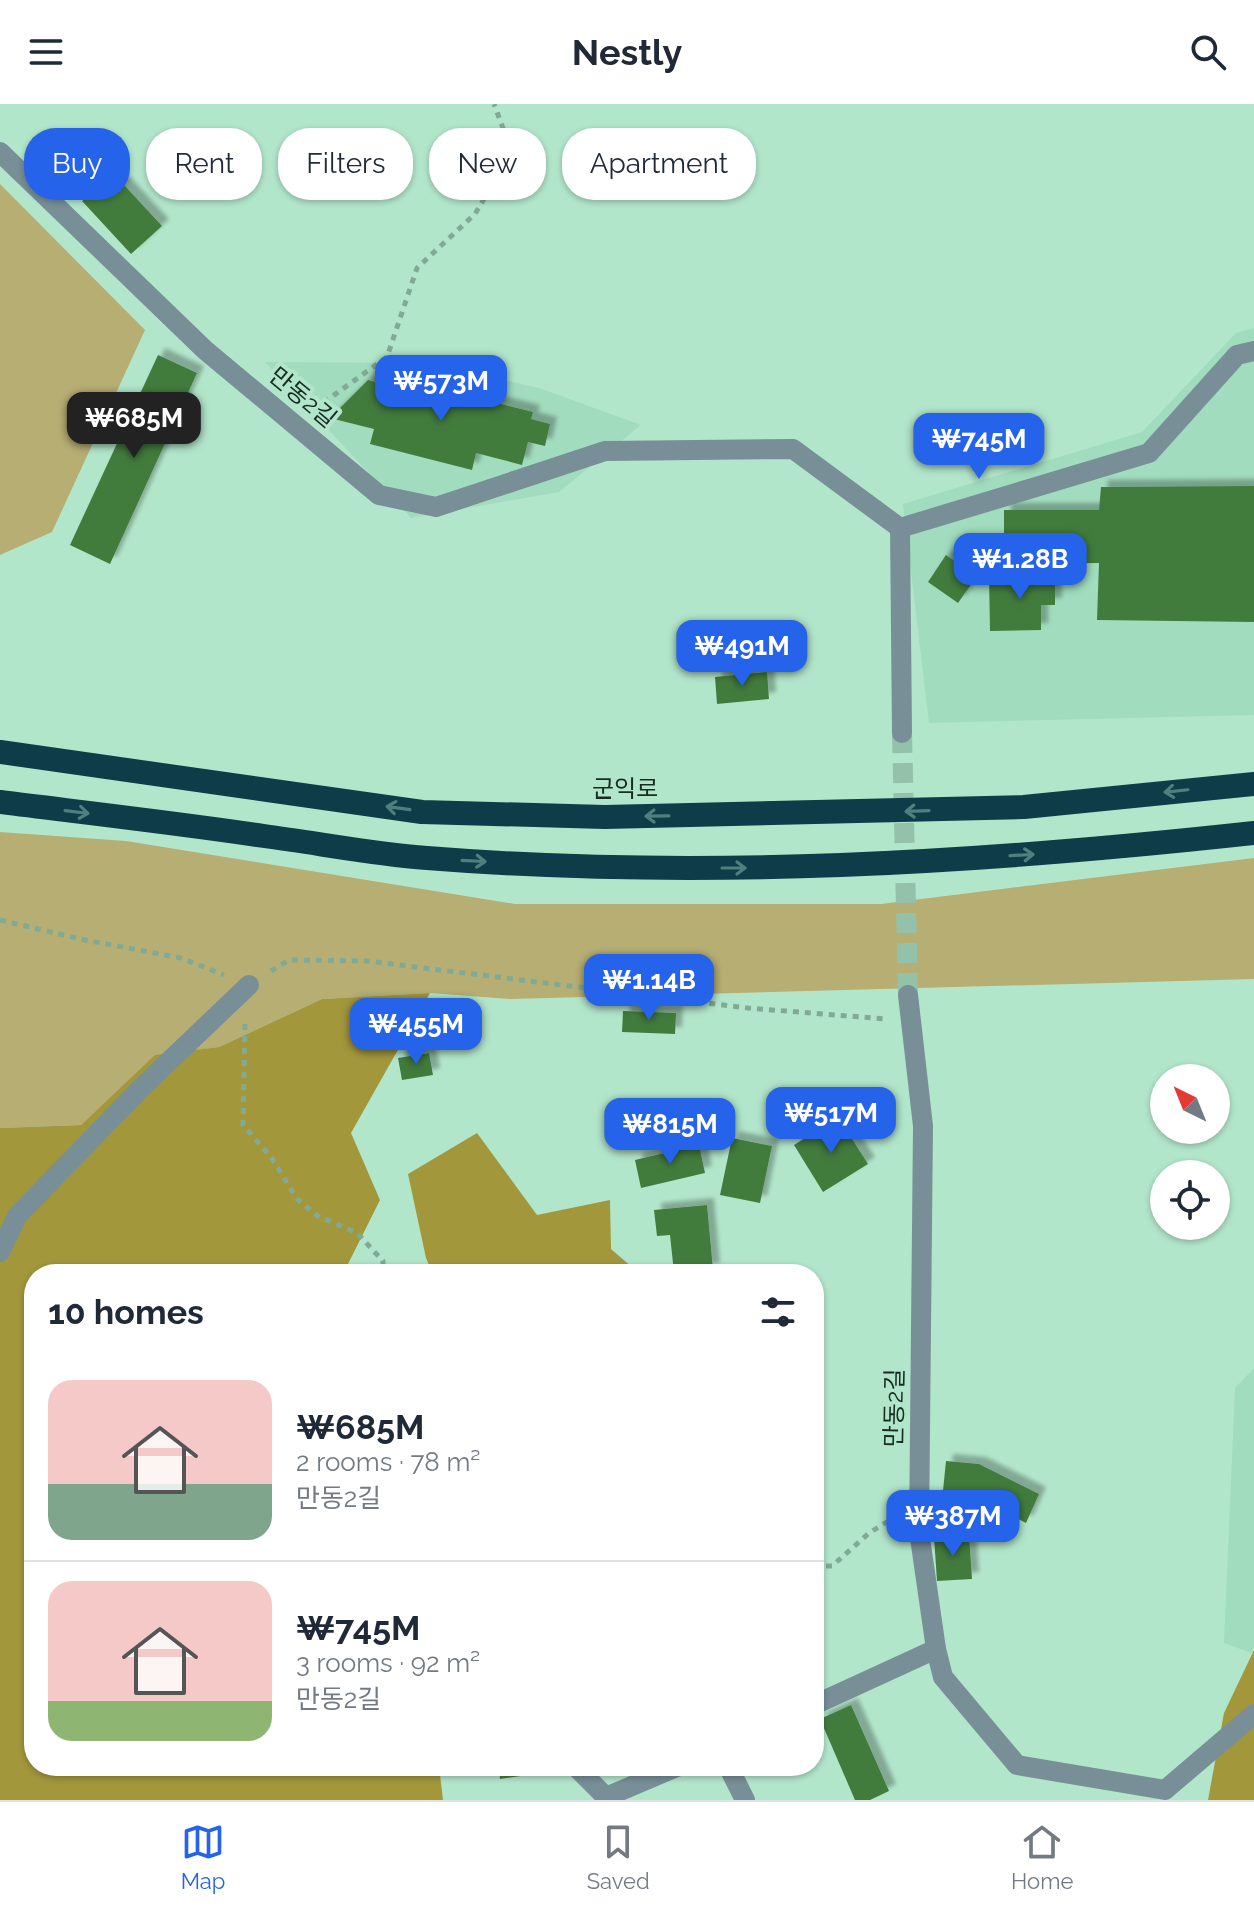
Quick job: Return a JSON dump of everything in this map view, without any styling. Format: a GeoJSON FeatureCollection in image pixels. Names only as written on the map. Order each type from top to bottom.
{"type":"FeatureCollection","features":[{"type":"Feature","properties":{"kind":"highway","name":"군익로"},"geometry":{"type":"LineString","coordinates":[[0,752],[422,812],[605,817],[1024,807],[1254,784]]}},
{"type":"Feature","properties":{"kind":"highway"},"geometry":{"type":"LineString","coordinates":[[0,802],[424,858],[618,869],[831,867],[1052,854],[1254,833]]}},
{"type":"Feature","properties":{"kind":"street","name":"만동2길"},"geometry":{"type":"LineString","coordinates":[[0,152],[205,350],[379,495],[436,507],[605,451],[793,449],[900,528]]}},
{"type":"Feature","properties":{"kind":"street"},"geometry":{"type":"LineString","coordinates":[[902,733],[900,528],[1149,453],[1237,355],[1254,351]]}},
{"type":"Feature","properties":{"kind":"street"},"geometry":{"type":"LineString","coordinates":[[0,1252],[17,1216],[141,1088],[249,985]]}},
{"type":"Feature","properties":{"kind":"street","name":"만동2길"},"geometry":{"type":"LineString","coordinates":[[908,995],[923,1126],[919,1531],[943,1677],[1017,1765],[1165,1790],[1254,1714]]}},
{"type":"Feature","properties":{"kind":"street"},"geometry":{"type":"LineString","coordinates":[[824,1700],[936,1649]]}},
{"type":"Feature","properties":{"kind":"street"},"geometry":{"type":"LineString","coordinates":[[585,1776],[606,1797],[655,1776]]}},
{"type":"Feature","properties":{"kind":"street"},"geometry":{"type":"LineString","coordinates":[[733,1776],[745,1800]]}},
{"type":"Feature","properties":{"kind":"path"},"geometry":{"type":"LineString","coordinates":[[284,415],[323,403],[387,357],[417,268],[475,214],[512,152],[494,104]]}},
{"type":"Feature","properties":{"kind":"path"},"geometry":{"type":"LineString","coordinates":[[0,920],[181,958],[249,985]]}},
{"type":"Feature","properties":{"kind":"path"},"geometry":{"type":"LineString","coordinates":[[249,985],[289,960],[367,961],[748,1008],[911,1021]]}},
{"type":"Feature","properties":{"kind":"path"},"geometry":{"type":"LineString","coordinates":[[249,985],[245,1018],[243,1125],[271,1157],[297,1199],[318,1216],[357,1233],[383,1264]]}},
{"type":"Feature","properties":{"kind":"path"},"geometry":{"type":"LineString","coordinates":[[824,1566],[832,1566],[869,1533],[887,1522],[919,1531]]}},
{"type":"Feature","properties":{"kind":"shaded area"},"geometry":{"type":"Polygon","coordinates":[[[0,184],[145,330],[52,532],[0,555],[0,184]]]}},
{"type":"Feature","properties":{"kind":"shaded area"},"geometry":{"type":"Polygon","coordinates":[[[1254,328],[1254,715],[929,723],[903,504],[1142,432],[1236,333],[1254,328]]]}},
{"type":"Feature","properties":{"kind":"shaded area"},"geometry":{"type":"Polygon","coordinates":[[[265,362],[430,363],[539,388],[641,425],[559,492],[411,518],[265,362]]]}},
{"type":"Feature","properties":{"kind":"shaded area"},"geometry":{"type":"Polygon","coordinates":[[[0,832],[126,841],[515,904],[881,904],[1254,858],[1254,979],[510,999],[430,993],[322,999],[219,1047],[155,1056],[81,1125],[0,1128],[0,832]]]}},
{"type":"Feature","properties":{"kind":"shaded area"},"geometry":{"type":"Polygon","coordinates":[[[430,993],[351,1133],[380,1200],[348,1264],[24,1264],[24,1776],[440,1776],[443,1800],[0,1800],[0,1128],[81,1125],[155,1055],[219,1047],[322,999],[430,993]]]}},
{"type":"Feature","properties":{"kind":"shaded area"},"geometry":{"type":"Polygon","coordinates":[[[477,1133],[537,1215],[610,1200],[611,1249],[628,1264],[429,1264],[408,1174],[477,1133]]]}},
{"type":"Feature","properties":{"kind":"shaded area"},"geometry":{"type":"Polygon","coordinates":[[[1254,1368],[1254,1650],[1251,1653],[1224,1643],[1235,1388],[1254,1368]]]}},
{"type":"Feature","properties":{"kind":"shaded area"},"geometry":{"type":"Polygon","coordinates":[[[1254,1650],[1254,1800],[1208,1800],[1224,1713],[1254,1650]]]}},
{"type":"Feature","properties":{"kind":"building"},"geometry":{"type":"Polygon","coordinates":[[[130,191],[162,226],[131,254],[82,201],[130,200],[130,191]]]}},
{"type":"Feature","properties":{"kind":"building"},"geometry":{"type":"Polygon","coordinates":[[[158,355],[197,373],[110,564],[70,545],[158,355]]]}},
{"type":"Feature","properties":{"kind":"building"},"geometry":{"type":"Polygon","coordinates":[[[385,375],[533,412],[531,419],[550,424],[545,446],[528,442],[522,465],[476,453],[472,470],[370,444],[374,429],[330,418],[368,380],[383,384],[385,375]]]}},
{"type":"Feature","properties":{"kind":"building"},"geometry":{"type":"Polygon","coordinates":[[[1254,486],[1254,622],[1097,620],[1099,563],[1004,564],[1004,510],[1099,510],[1101,487],[1254,486]]]}},
{"type":"Feature","properties":{"kind":"building"},"geometry":{"type":"Polygon","coordinates":[[[946,555],[977,576],[958,603],[928,582],[946,555]]]}},
{"type":"Feature","properties":{"kind":"building"},"geometry":{"type":"Polygon","coordinates":[[[1055,574],[1055,605],[1041,605],[1041,630],[990,631],[989,576],[1055,574]]]}},
{"type":"Feature","properties":{"kind":"building"},"geometry":{"type":"Polygon","coordinates":[[[767,672],[769,699],[717,704],[715,677],[767,672]]]}},
{"type":"Feature","properties":{"kind":"building"},"geometry":{"type":"Polygon","coordinates":[[[623,1011],[676,1013],[675,1034],[622,1032],[623,1011]]]}},
{"type":"Feature","properties":{"kind":"building"},"geometry":{"type":"Polygon","coordinates":[[[429,1053],[433,1075],[402,1080],[398,1058],[429,1053]]]}},
{"type":"Feature","properties":{"kind":"building"},"geometry":{"type":"Polygon","coordinates":[[[838,1117],[868,1164],[823,1192],[794,1145],[838,1117]]]}},
{"type":"Feature","properties":{"kind":"building"},"geometry":{"type":"Polygon","coordinates":[[[732,1138],[772,1146],[760,1203],[720,1195],[732,1138]]]}},
{"type":"Feature","properties":{"kind":"building"},"geometry":{"type":"Polygon","coordinates":[[[699,1145],[705,1173],[641,1188],[635,1160],[699,1145]]]}},
{"type":"Feature","properties":{"kind":"building"},"geometry":{"type":"Polygon","coordinates":[[[707,1205],[712,1264],[673,1264],[670,1235],[657,1236],[654,1210],[707,1205]]]}},
{"type":"Feature","properties":{"kind":"building"},"geometry":{"type":"Polygon","coordinates":[[[946,1461],[979,1464],[1039,1494],[1026,1523],[980,1499],[973,1523],[940,1520],[946,1461]]]}},
{"type":"Feature","properties":{"kind":"building"},"geometry":{"type":"Polygon","coordinates":[[[969,1535],[972,1579],[937,1581],[934,1537],[969,1535]]]}},
{"type":"Feature","properties":{"kind":"building"},"geometry":{"type":"Polygon","coordinates":[[[851,1705],[889,1791],[870,1800],[855,1800],[824,1728],[824,1717],[851,1705]]]}},
{"type":"Feature","properties":{"kind":"tunnel"},"geometry":{"type":"LineString","coordinates":[[902,733],[908,995]]}}]}
